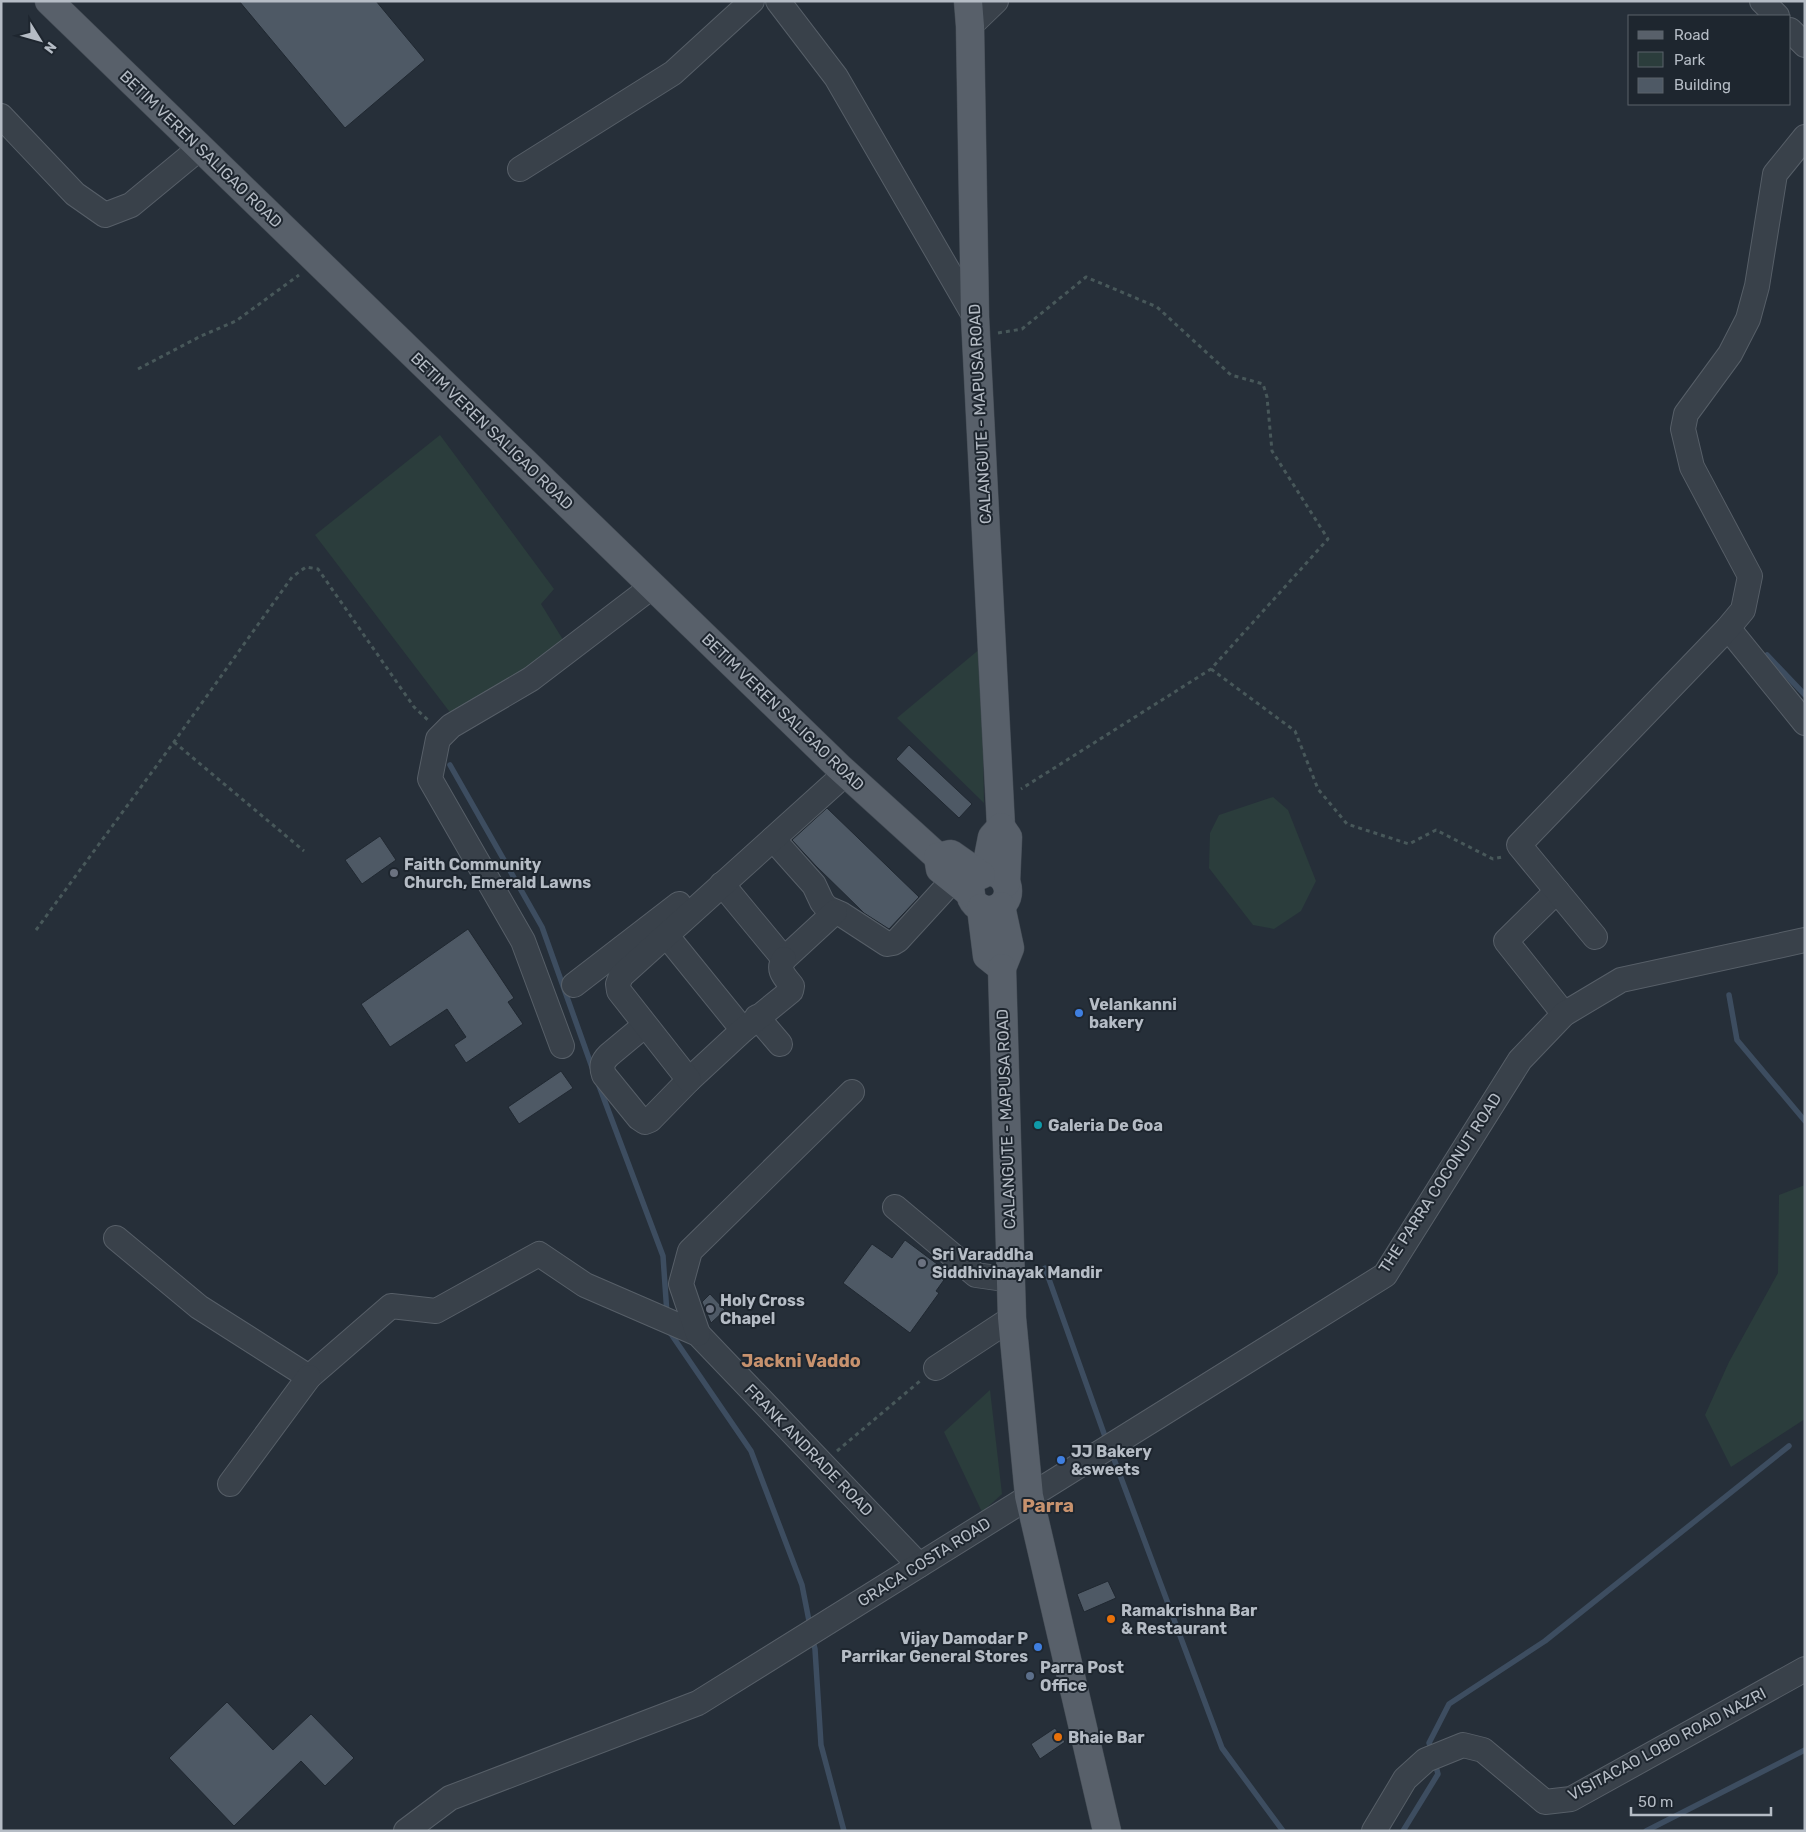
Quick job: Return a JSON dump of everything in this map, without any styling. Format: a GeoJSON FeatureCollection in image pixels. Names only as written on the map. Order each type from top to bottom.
{"type":"FeatureCollection","features":[{"type":"Feature","properties":{"kind":"main road","name":"BETIM VEREN SALIGAO ROAD"},"geometry":{"type":"LineString","coordinates":[[49,1],[842,770],[938,856],[951,854],[983,888]]}},
{"type":"Feature","properties":{"kind":"main road","name":"CALANGUTE - MAPUSA ROAD"},"geometry":{"type":"LineString","coordinates":[[969,14],[975,327],[1001,814],[992,837],[983,888],[1010,948],[1002,968],[1012,1318],[1029,1496],[1107,1831]]}},
{"type":"Feature","properties":{"kind":"street"},"geometry":{"type":"LineString","coordinates":[[520,170],[673,73],[752,1]]}},
{"type":"Feature","properties":{"kind":"street"},"geometry":{"type":"LineString","coordinates":[[778,1],[836,77],[975,327]]}},
{"type":"Feature","properties":{"kind":"street"},"geometry":{"type":"LineString","coordinates":[[969,14],[996,1]]}},
{"type":"Feature","properties":{"kind":"street"},"geometry":{"type":"LineString","coordinates":[[1762,1],[1776,15]]}},
{"type":"Feature","properties":{"kind":"street"},"geometry":{"type":"LineString","coordinates":[[1791,31],[1805,45]]}},
{"type":"Feature","properties":{"kind":"street"},"geometry":{"type":"LineString","coordinates":[[1,116],[75,194],[105,215],[131,205],[200,148]]}},
{"type":"Feature","properties":{"kind":"street"},"geometry":{"type":"LineString","coordinates":[[1595,938],[1519,845],[1728,628],[1743,610],[1750,576],[1692,467],[1683,429],[1686,414],[1730,354],[1748,319],[1757,286],[1775,174],[1805,137]]}},
{"type":"Feature","properties":{"kind":"street"},"geometry":{"type":"LineString","coordinates":[[562,1046],[523,941],[430,778],[438,739],[452,726],[531,679],[653,586]]}},
{"type":"Feature","properties":{"kind":"street"},"geometry":{"type":"LineString","coordinates":[[1728,628],[1805,723]]}},
{"type":"Feature","properties":{"kind":"street"},"geometry":{"type":"LineString","coordinates":[[689,1080],[619,991],[618,984],[621,976],[773,839],[842,770]]}},
{"type":"Feature","properties":{"kind":"street"},"geometry":{"type":"LineString","coordinates":[[574,985],[700,888],[842,770]]}},
{"type":"Feature","properties":{"kind":"street"},"geometry":{"type":"LineString","coordinates":[[773,839],[814,885],[827,908],[841,914],[887,944],[893,943],[983,888]]}},
{"type":"Feature","properties":{"kind":"street"},"geometry":{"type":"LineString","coordinates":[[722,884],[784,958]]}},
{"type":"Feature","properties":{"kind":"street"},"geometry":{"type":"LineString","coordinates":[[1556,892],[1506,941],[1564,1014]]}},
{"type":"Feature","properties":{"kind":"street"},"geometry":{"type":"LineString","coordinates":[[645,1025],[604,1061],[602,1067],[604,1075],[644,1122],[650,1120],[689,1080],[750,1023],[791,991],[792,986],[781,972],[780,965],[784,958],[835,912]]}},
{"type":"Feature","properties":{"kind":"street"},"geometry":{"type":"LineString","coordinates":[[666,935],[750,1023],[780,1044]]}},
{"type":"Feature","properties":{"kind":"street","name":"THE PARRA COCONUT ROAD"},"geometry":{"type":"LineString","coordinates":[[1029,1496],[1385,1274],[1520,1060],[1564,1014],[1621,980],[1805,940]]}},
{"type":"Feature","properties":{"kind":"street"},"geometry":{"type":"LineString","coordinates":[[698,1334],[681,1284],[690,1251],[852,1092]]}},
{"type":"Feature","properties":{"kind":"street"},"geometry":{"type":"LineString","coordinates":[[895,1207],[976,1274],[1011,1280]]}},
{"type":"Feature","properties":{"kind":"street"},"geometry":{"type":"LineString","coordinates":[[116,1238],[200,1307],[309,1377]]}},
{"type":"Feature","properties":{"kind":"street"},"geometry":{"type":"LineString","coordinates":[[230,1484],[309,1377],[391,1306],[436,1311],[539,1254],[585,1285],[698,1334]]}},
{"type":"Feature","properties":{"kind":"street"},"geometry":{"type":"LineString","coordinates":[[936,1368],[1012,1318]]}},
{"type":"Feature","properties":{"kind":"street","name":"FRANK ANDRADE ROAD"},"geometry":{"type":"LineString","coordinates":[[698,1334],[919,1565]]}},
{"type":"Feature","properties":{"kind":"street","name":"GRACA COSTA ROAD"},"geometry":{"type":"LineString","coordinates":[[406,1831],[450,1798],[698,1703],[1029,1496]]}},
{"type":"Feature","properties":{"kind":"street","name":"VISITACAO LOBO ROAD NAZRI"},"geometry":{"type":"LineString","coordinates":[[1374,1831],[1405,1779],[1426,1760],[1463,1745],[1483,1750],[1545,1802],[1571,1799],[1805,1669]]}},
{"type":"Feature","properties":{"kind":"path"},"geometry":{"type":"LineString","coordinates":[[138,370],[201,336],[236,321],[317,261]]}},
{"type":"Feature","properties":{"kind":"path"},"geometry":{"type":"LineString","coordinates":[[975,327],[1022,329],[1086,277],[1157,307],[1231,374],[1263,384],[1267,397],[1272,451],[1328,539],[1211,669],[1001,814]]}},
{"type":"Feature","properties":{"kind":"path"},"geometry":{"type":"LineString","coordinates":[[36,930],[292,577],[306,568],[318,569],[414,707],[435,726],[438,739]]}},
{"type":"Feature","properties":{"kind":"path"},"geometry":{"type":"LineString","coordinates":[[1211,669],[1295,731],[1318,789],[1347,824],[1409,844],[1436,830],[1493,858],[1525,853]]}},
{"type":"Feature","properties":{"kind":"path"},"geometry":{"type":"LineString","coordinates":[[174,742],[304,851]]}},
{"type":"Feature","properties":{"kind":"path"},"geometry":{"type":"LineString","coordinates":[[822,1464],[936,1368]]}},
{"type":"Feature","properties":{"kind":"green space"},"geometry":{"type":"Polygon","coordinates":[[[440,435],[554,589],[541,604],[565,643],[452,715],[315,535],[440,435]]]}},
{"type":"Feature","properties":{"kind":"green space"},"geometry":{"type":"Polygon","coordinates":[[[981,648],[984,803],[897,718],[981,648]]]}},
{"type":"Feature","properties":{"kind":"green space"},"geometry":{"type":"Polygon","coordinates":[[[1273,797],[1288,810],[1316,881],[1301,911],[1274,929],[1253,925],[1209,868],[1210,833],[1219,815],[1273,797]]]}},
{"type":"Feature","properties":{"kind":"green space"},"geometry":{"type":"Polygon","coordinates":[[[1805,1185],[1805,1419],[1731,1467],[1705,1415],[1729,1362],[1778,1273],[1779,1195],[1805,1185]]]}},
{"type":"Feature","properties":{"kind":"green space"},"geometry":{"type":"Polygon","coordinates":[[[990,1390],[1002,1494],[982,1512],[944,1432],[990,1390]]]}},
{"type":"Feature","properties":{"kind":"building"},"geometry":{"type":"Polygon","coordinates":[[[239,1],[376,1],[425,60],[345,128],[239,1]]]}},
{"type":"Feature","properties":{"kind":"building"},"geometry":{"type":"Polygon","coordinates":[[[909,745],[972,804],[959,818],[896,759],[909,745]]]}},
{"type":"Feature","properties":{"kind":"building"},"geometry":{"type":"Polygon","coordinates":[[[827,808],[919,897],[889,929],[864,913],[792,840],[827,808]]]}},
{"type":"Feature","properties":{"kind":"building"},"geometry":{"type":"Polygon","coordinates":[[[380,836],[396,860],[362,884],[345,860],[380,836]]]}},
{"type":"Feature","properties":{"kind":"building"},"geometry":{"type":"Polygon","coordinates":[[[468,929],[514,998],[508,1002],[523,1024],[466,1063],[454,1045],[466,1037],[447,1009],[390,1047],[361,1004],[468,929]]]}},
{"type":"Feature","properties":{"kind":"building"},"geometry":{"type":"Polygon","coordinates":[[[561,1071],[573,1088],[519,1124],[508,1107],[561,1071]]]}},
{"type":"Feature","properties":{"kind":"building"},"geometry":{"type":"Polygon","coordinates":[[[905,1240],[949,1273],[936,1291],[939,1293],[910,1333],[843,1283],[872,1244],[892,1258],[905,1240]]]}},
{"type":"Feature","properties":{"kind":"building","name":"Holy Cross Chapel"},"geometry":{"type":"Polygon","coordinates":[[[710,1294],[725,1310],[711,1323],[702,1302],[710,1294]]]}},
{"type":"Feature","properties":{"kind":"building"},"geometry":{"type":"Polygon","coordinates":[[[1108,1581],[1116,1598],[1084,1612],[1077,1594],[1108,1581]]]}},
{"type":"Feature","properties":{"kind":"building"},"geometry":{"type":"Polygon","coordinates":[[[227,1702],[273,1750],[311,1714],[354,1758],[325,1786],[301,1761],[234,1826],[169,1758],[227,1702]]]}},
{"type":"Feature","properties":{"kind":"building"},"geometry":{"type":"Polygon","coordinates":[[[1055,1728],[1065,1742],[1040,1759],[1031,1744],[1055,1728]]]}},
{"type":"Feature","properties":{"kind":"waterway"},"geometry":{"type":"LineString","coordinates":[[1767,655],[1805,695]]}},
{"type":"Feature","properties":{"kind":"waterway"},"geometry":{"type":"LineString","coordinates":[[450,765],[542,927],[593,1070]]}},
{"type":"Feature","properties":{"kind":"waterway"},"geometry":{"type":"LineString","coordinates":[[1729,995],[1737,1040],[1805,1121]]}},
{"type":"Feature","properties":{"kind":"waterway"},"geometry":{"type":"LineString","coordinates":[[598,1083],[663,1256],[667,1314]]}},
{"type":"Feature","properties":{"kind":"waterway"},"geometry":{"type":"LineString","coordinates":[[1045,1268],[1107,1442]]}},
{"type":"Feature","properties":{"kind":"waterway"},"geometry":{"type":"LineString","coordinates":[[669,1331],[751,1451],[802,1585],[810,1626]]}},
{"type":"Feature","properties":{"kind":"waterway"},"geometry":{"type":"LineString","coordinates":[[1432,1752],[1429,1743],[1449,1704],[1545,1641],[1789,1446]]}},
{"type":"Feature","properties":{"kind":"waterway"},"geometry":{"type":"LineString","coordinates":[[1111,1451],[1222,1748],[1283,1831]]}},
{"type":"Feature","properties":{"kind":"waterway"},"geometry":{"type":"LineString","coordinates":[[812,1638],[815,1649],[821,1745],[844,1831]]}},
{"type":"Feature","properties":{"kind":"waterway"},"geometry":{"type":"LineString","coordinates":[[1646,1831],[1805,1750]]}},
{"type":"Feature","properties":{"kind":"waterway"},"geometry":{"type":"LineString","coordinates":[[1403,1831],[1438,1774],[1435,1763]]}},
{"type":"Feature","properties":{"kind":"place","name":"Faith Community Church, Emerald Lawns"},"geometry":{"type":"Point","coordinates":[394,873]}},
{"type":"Feature","properties":{"kind":"place","name":"Velankanni bakery"},"geometry":{"type":"Point","coordinates":[1079,1013]}},
{"type":"Feature","properties":{"kind":"place","name":"Galeria De Goa"},"geometry":{"type":"Point","coordinates":[1038,1125]}},
{"type":"Feature","properties":{"kind":"place","name":"Sri Varaddha Siddhivinayak Mandir"},"geometry":{"type":"Point","coordinates":[922,1263]}},
{"type":"Feature","properties":{"kind":"place","name":"Holy Cross Chapel"},"geometry":{"type":"Point","coordinates":[710,1309]}},
{"type":"Feature","properties":{"kind":"place","name":"JJ Bakery &sweets"},"geometry":{"type":"Point","coordinates":[1061,1460]}},
{"type":"Feature","properties":{"kind":"place","name":"Ramakrishna Bar & Restaurant"},"geometry":{"type":"Point","coordinates":[1111,1619]}},
{"type":"Feature","properties":{"kind":"place","name":"Vijay Damodar P Parrikar General Stores"},"geometry":{"type":"Point","coordinates":[1038,1647]}},
{"type":"Feature","properties":{"kind":"place","name":"Parra Post Office"},"geometry":{"type":"Point","coordinates":[1030,1676]}},
{"type":"Feature","properties":{"kind":"place","name":"Bhaie Bar"},"geometry":{"type":"Point","coordinates":[1058,1737]}},
{"type":"Feature","properties":{"kind":"district","name":"Jackni Vaddo"},"geometry":{"type":"Point","coordinates":[801,1361]}},
{"type":"Feature","properties":{"kind":"district","name":"Parra"},"geometry":{"type":"Point","coordinates":[1048,1505]}}]}
